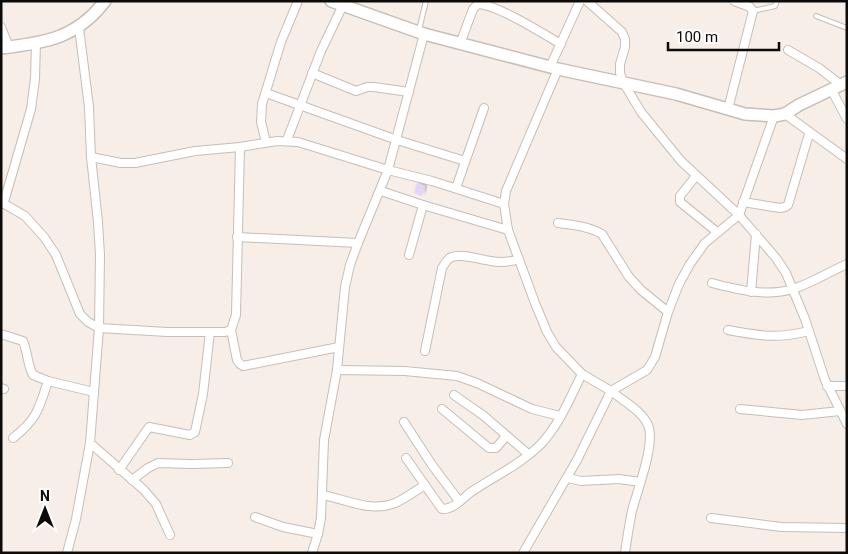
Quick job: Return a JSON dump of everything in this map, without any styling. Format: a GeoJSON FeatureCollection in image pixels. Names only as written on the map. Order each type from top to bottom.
{"type":"FeatureCollection","features":[{"type":"Feature","properties":{"kind":"main road"},"geometry":{"type":"LineString","coordinates":[[5,47],[61,36],[79,28],[95,14],[105,1]]}},
{"type":"Feature","properties":{"kind":"main road"},"geometry":{"type":"LineString","coordinates":[[331,1],[421,33],[460,44],[554,68],[623,82],[745,114],[779,115],[840,85]]}},
{"type":"Feature","properties":{"kind":"street"},"geometry":{"type":"LineString","coordinates":[[266,142],[261,113],[281,42],[298,1]]}},
{"type":"Feature","properties":{"kind":"street"},"geometry":{"type":"LineString","coordinates":[[580,1],[561,44],[554,68],[513,171],[504,204],[508,230],[547,332],[556,348],[582,374],[611,391],[643,417],[649,426],[650,441],[632,512],[625,553]]}},
{"type":"Feature","properties":{"kind":"street"},"geometry":{"type":"LineString","coordinates":[[587,1],[622,32],[625,39],[620,64],[623,82],[641,112],[696,176],[739,215],[776,258],[793,289],[809,330],[827,386],[847,424]]}},
{"type":"Feature","properties":{"kind":"street"},"geometry":{"type":"LineString","coordinates":[[728,109],[753,11],[750,7],[734,1]]}},
{"type":"Feature","properties":{"kind":"street"},"geometry":{"type":"LineString","coordinates":[[460,44],[473,9],[478,4],[516,18],[561,44]]}},
{"type":"Feature","properties":{"kind":"street"},"geometry":{"type":"LineString","coordinates":[[287,140],[312,73],[343,5]]}},
{"type":"Feature","properties":{"kind":"street"},"geometry":{"type":"LineString","coordinates":[[1,27],[5,47]]}},
{"type":"Feature","properties":{"kind":"street"},"geometry":{"type":"LineString","coordinates":[[67,553],[76,520],[90,443],[99,328],[100,247],[90,157],[89,107],[79,28]]}},
{"type":"Feature","properties":{"kind":"street"},"geometry":{"type":"LineString","coordinates":[[312,553],[318,534],[322,495],[324,440],[337,370],[345,287],[358,243],[381,191],[397,140],[410,92],[421,33]]}},
{"type":"Feature","properties":{"kind":"street"},"geometry":{"type":"LineString","coordinates":[[36,42],[36,80],[32,109],[3,202],[25,216],[44,237],[56,255],[80,314],[88,322],[99,328],[210,332],[231,330]]}},
{"type":"Feature","properties":{"kind":"street"},"geometry":{"type":"LineString","coordinates":[[788,50],[820,68],[840,85],[847,119]]}},
{"type":"Feature","properties":{"kind":"street"},"geometry":{"type":"LineString","coordinates":[[312,73],[352,90],[374,87],[410,92]]}},
{"type":"Feature","properties":{"kind":"street"},"geometry":{"type":"LineString","coordinates":[[266,93],[397,140],[465,161]]}},
{"type":"Feature","properties":{"kind":"street"},"geometry":{"type":"LineString","coordinates":[[456,188],[484,108]]}},
{"type":"Feature","properties":{"kind":"street"},"geometry":{"type":"LineString","coordinates":[[523,553],[568,478],[611,391],[648,370],[679,284],[690,264],[705,243],[739,215],[779,115],[847,159]]}},
{"type":"Feature","properties":{"kind":"street"},"geometry":{"type":"LineString","coordinates":[[743,202],[780,208],[788,205],[810,134]]}},
{"type":"Feature","properties":{"kind":"street"},"geometry":{"type":"LineString","coordinates":[[90,157],[121,163],[135,163],[195,151],[240,148],[266,142],[287,140],[456,188],[504,204]]}},
{"type":"Feature","properties":{"kind":"street"},"geometry":{"type":"LineString","coordinates":[[240,148],[236,315],[231,330],[237,360],[243,366],[339,347]]}},
{"type":"Feature","properties":{"kind":"street"},"geometry":{"type":"LineString","coordinates":[[696,176],[680,196],[680,202],[717,232]]}},
{"type":"Feature","properties":{"kind":"street"},"geometry":{"type":"LineString","coordinates":[[381,191],[508,230]]}},
{"type":"Feature","properties":{"kind":"street"},"geometry":{"type":"LineString","coordinates":[[408,254],[423,205]]}},
{"type":"Feature","properties":{"kind":"street"},"geometry":{"type":"LineString","coordinates":[[558,223],[582,226],[602,234],[629,277],[641,290],[668,312]]}},
{"type":"Feature","properties":{"kind":"street"},"geometry":{"type":"LineString","coordinates":[[751,292],[756,234]]}},
{"type":"Feature","properties":{"kind":"street"},"geometry":{"type":"LineString","coordinates":[[237,237],[358,243]]}},
{"type":"Feature","properties":{"kind":"street"},"geometry":{"type":"LineString","coordinates":[[425,351],[442,268],[447,261],[452,257],[462,256],[494,262],[519,260]]}},
{"type":"Feature","properties":{"kind":"street"},"geometry":{"type":"LineString","coordinates":[[712,283],[751,292],[772,293],[793,289],[847,264]]}},
{"type":"Feature","properties":{"kind":"street"},"geometry":{"type":"LineString","coordinates":[[728,330],[774,337],[809,330]]}},
{"type":"Feature","properties":{"kind":"street"},"geometry":{"type":"LineString","coordinates":[[119,470],[149,427],[190,435],[195,432],[203,394],[210,332]]}},
{"type":"Feature","properties":{"kind":"street"},"geometry":{"type":"LineString","coordinates":[[1,334],[23,342],[28,366],[33,375],[48,381],[94,392]]}},
{"type":"Feature","properties":{"kind":"street"},"geometry":{"type":"LineString","coordinates":[[337,370],[415,372],[456,376],[477,382],[532,409],[560,416]]}},
{"type":"Feature","properties":{"kind":"street"},"geometry":{"type":"LineString","coordinates":[[406,458],[442,508],[450,509],[541,444],[560,416],[582,374]]}},
{"type":"Feature","properties":{"kind":"street"},"geometry":{"type":"LineString","coordinates":[[13,438],[34,418],[40,407],[48,381]]}},
{"type":"Feature","properties":{"kind":"street"},"geometry":{"type":"LineString","coordinates":[[827,386],[847,386]]}},
{"type":"Feature","properties":{"kind":"street"},"geometry":{"type":"LineString","coordinates":[[454,395],[472,406],[528,454]]}},
{"type":"Feature","properties":{"kind":"street"},"geometry":{"type":"LineString","coordinates":[[442,409],[490,448],[496,448],[506,436]]}},
{"type":"Feature","properties":{"kind":"street"},"geometry":{"type":"LineString","coordinates":[[740,409],[802,416],[840,411]]}},
{"type":"Feature","properties":{"kind":"street"},"geometry":{"type":"LineString","coordinates":[[404,422],[459,501]]}},
{"type":"Feature","properties":{"kind":"street"},"geometry":{"type":"LineString","coordinates":[[90,443],[144,490],[156,504],[170,535]]}},
{"type":"Feature","properties":{"kind":"street"},"geometry":{"type":"LineString","coordinates":[[132,480],[158,463],[228,463]]}},
{"type":"Feature","properties":{"kind":"street"},"geometry":{"type":"LineString","coordinates":[[568,478],[581,481],[619,479],[640,482]]}},
{"type":"Feature","properties":{"kind":"street"},"geometry":{"type":"LineString","coordinates":[[322,495],[359,505],[385,506],[396,503],[425,485]]}},
{"type":"Feature","properties":{"kind":"street"},"geometry":{"type":"LineString","coordinates":[[255,517],[282,528],[318,534]]}},
{"type":"Feature","properties":{"kind":"street"},"geometry":{"type":"LineString","coordinates":[[711,518],[781,527],[847,528]]}},
{"type":"Feature","properties":{"kind":"lane"},"geometry":{"type":"LineString","coordinates":[[421,33],[426,1]]}},
{"type":"Feature","properties":{"kind":"lane"},"geometry":{"type":"LineString","coordinates":[[753,11],[775,6],[777,1]]}},
{"type":"Feature","properties":{"kind":"lane"},"geometry":{"type":"LineString","coordinates":[[816,16],[847,28]]}},
{"type":"Feature","properties":{"kind":"building"},"geometry":{"type":"Polygon","coordinates":[[[417,183],[425,186],[422,196],[414,193],[417,183]]]}}]}
